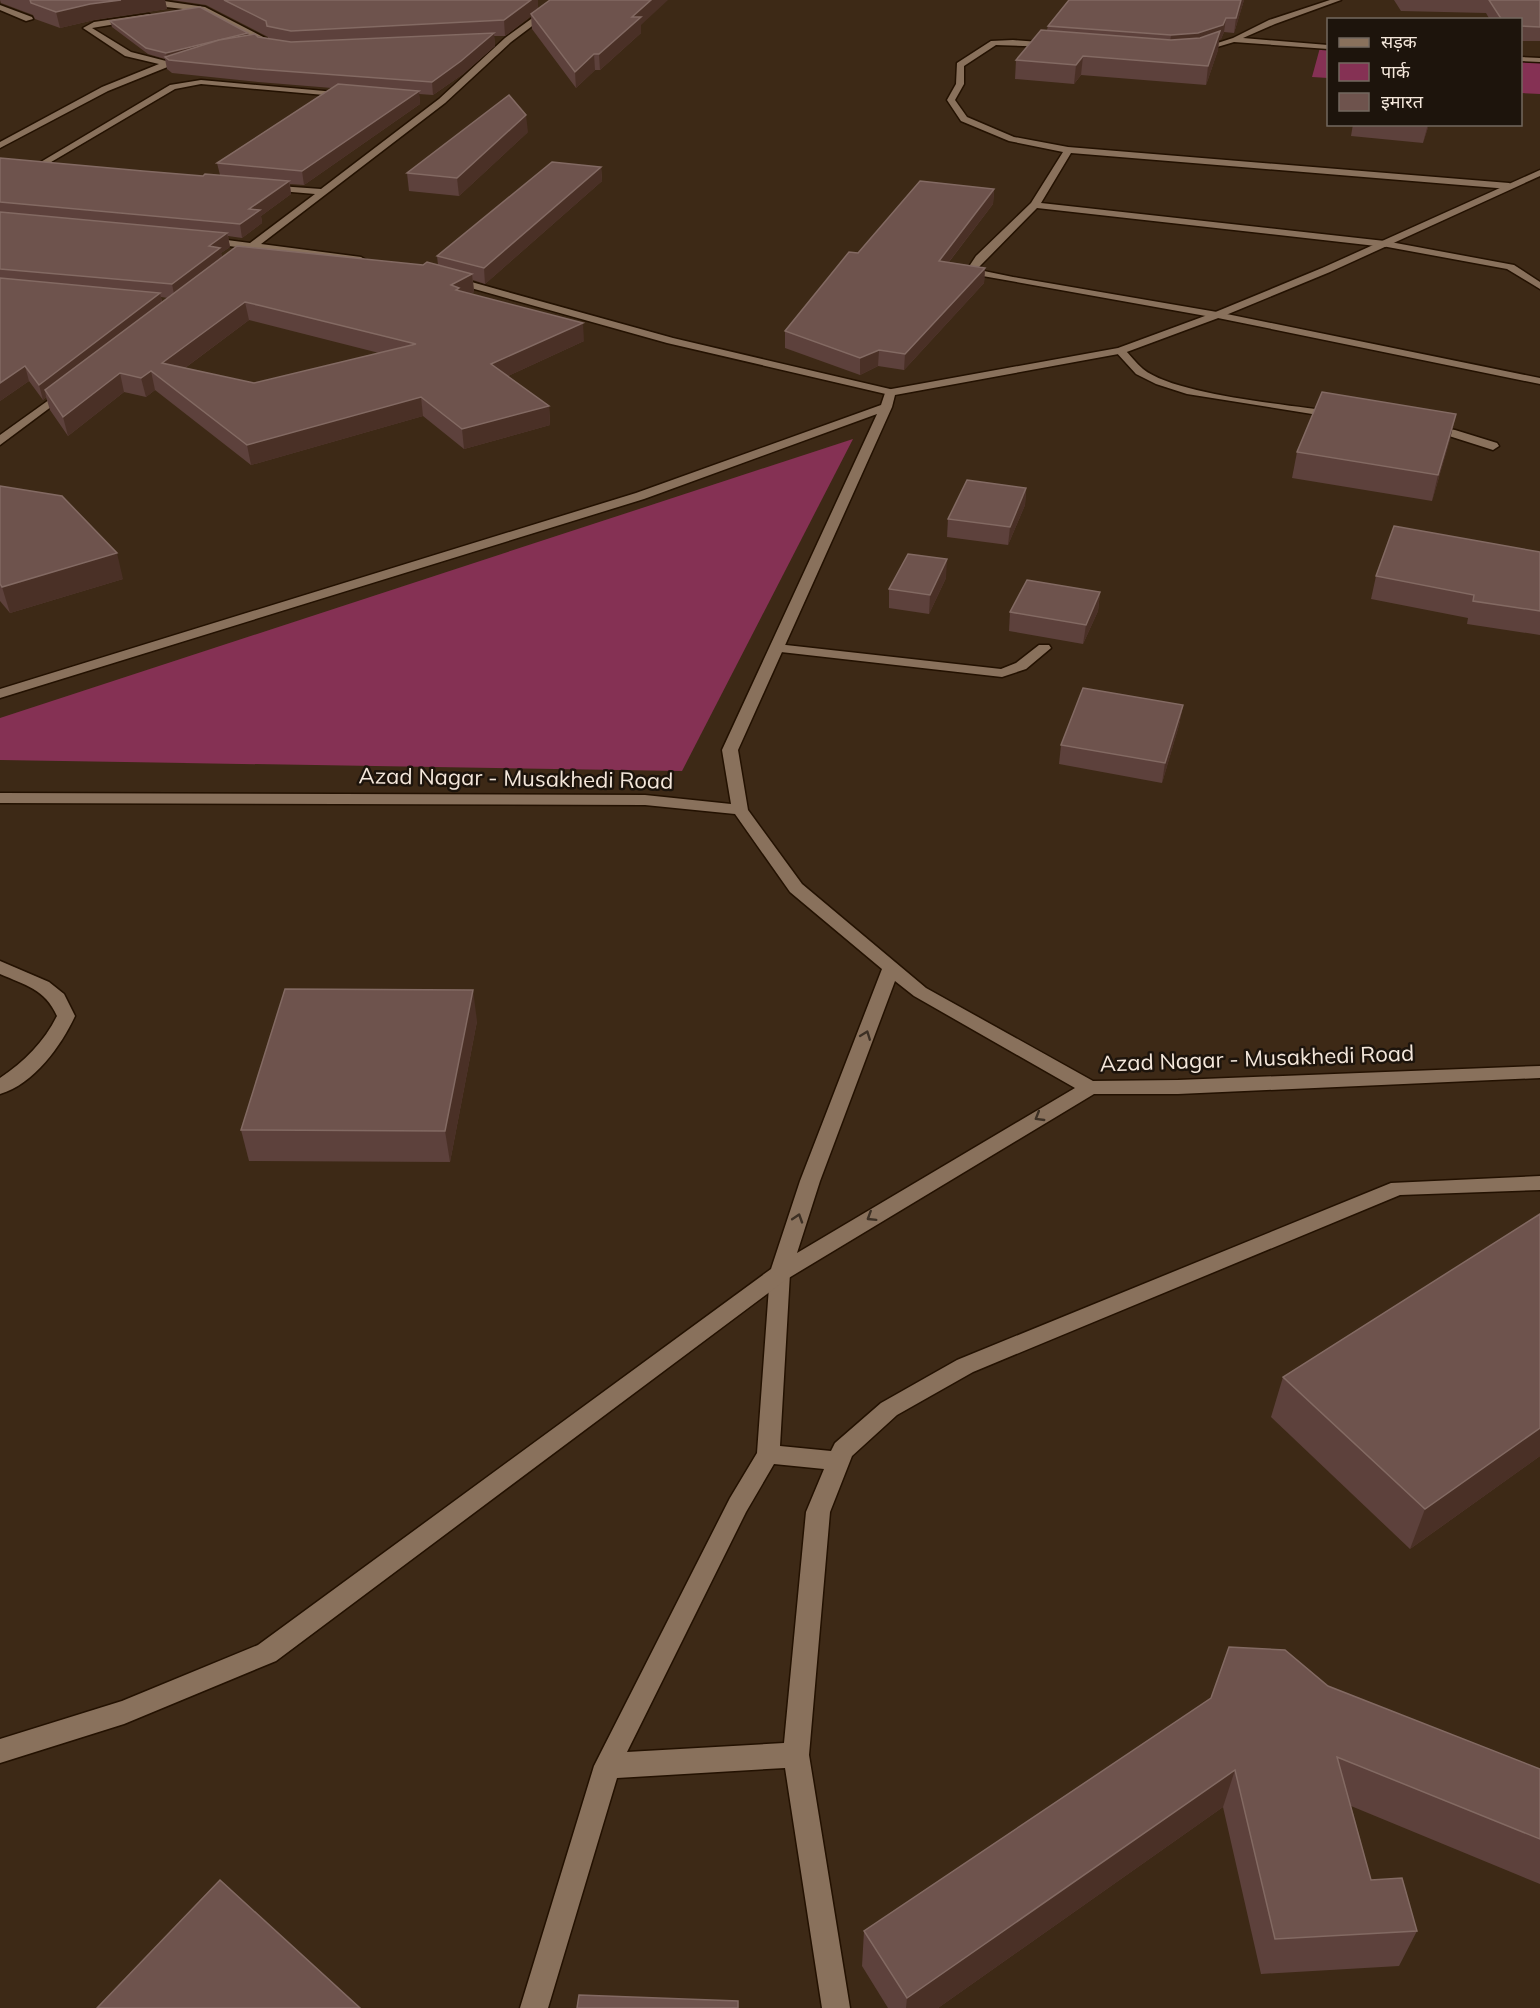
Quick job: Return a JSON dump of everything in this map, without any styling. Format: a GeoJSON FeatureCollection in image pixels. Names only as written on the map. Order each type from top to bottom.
{"type":"FeatureCollection","features":[{"type":"Feature","properties":{"kind":"street"},"geometry":{"type":"LineString","coordinates":[[161,0],[169,5],[202,9],[264,41]]}},
{"type":"Feature","properties":{"kind":"street"},"geometry":{"type":"LineString","coordinates":[[1187,52],[1234,40],[1272,22],[1337,0]]}},
{"type":"Feature","properties":{"kind":"street"},"geometry":{"type":"LineString","coordinates":[[237,258],[442,101],[508,40],[558,3]]}},
{"type":"Feature","properties":{"kind":"street"},"geometry":{"type":"LineString","coordinates":[[0,7],[29,19]]}},
{"type":"Feature","properties":{"kind":"street"},"geometry":{"type":"LineString","coordinates":[[170,13],[202,9]]}},
{"type":"Feature","properties":{"kind":"street"},"geometry":{"type":"LineString","coordinates":[[159,15],[94,24],[87,28],[128,54],[167,64]]}},
{"type":"Feature","properties":{"kind":"street"},"geometry":{"type":"LineString","coordinates":[[496,40],[508,40]]}},
{"type":"Feature","properties":{"kind":"street"},"geometry":{"type":"LineString","coordinates":[[1234,40],[1327,46]]}},
{"type":"Feature","properties":{"kind":"street"},"geometry":{"type":"LineString","coordinates":[[246,44],[264,41]]}},
{"type":"Feature","properties":{"kind":"street"},"geometry":{"type":"LineString","coordinates":[[264,41],[263,45],[276,49]]}},
{"type":"Feature","properties":{"kind":"street"},"geometry":{"type":"LineString","coordinates":[[1057,45],[994,43],[960,65],[960,84],[951,100],[964,119],[1012,139],[1068,150],[1509,186]]}},
{"type":"Feature","properties":{"kind":"street"},"geometry":{"type":"LineString","coordinates":[[1522,59],[1540,60]]}},
{"type":"Feature","properties":{"kind":"street"},"geometry":{"type":"LineString","coordinates":[[0,145],[105,89],[178,61]]}},
{"type":"Feature","properties":{"kind":"street"},"geometry":{"type":"LineString","coordinates":[[50,167],[34,166],[173,87],[201,82],[353,95]]}},
{"type":"Feature","properties":{"kind":"street"},"geometry":{"type":"LineString","coordinates":[[430,100],[442,101]]}},
{"type":"Feature","properties":{"kind":"street"},"geometry":{"type":"LineString","coordinates":[[1068,150],[1035,205],[980,258],[973,268],[981,273],[1013,280],[1217,315],[1540,381]]}},
{"type":"Feature","properties":{"kind":"street"},"geometry":{"type":"LineString","coordinates":[[438,276],[671,341],[890,392],[1120,351],[1217,315],[1385,244],[1540,173]]}},
{"type":"Feature","properties":{"kind":"street"},"geometry":{"type":"LineString","coordinates":[[1523,180],[1540,183]]}},
{"type":"Feature","properties":{"kind":"street"},"geometry":{"type":"LineString","coordinates":[[253,185],[324,192]]}},
{"type":"Feature","properties":{"kind":"street"},"geometry":{"type":"LineString","coordinates":[[1035,205],[1385,244],[1510,267],[1540,286]]}},
{"type":"Feature","properties":{"kind":"street"},"geometry":{"type":"LineString","coordinates":[[197,239],[255,244],[369,262]]}},
{"type":"Feature","properties":{"kind":"street"},"geometry":{"type":"LineString","coordinates":[[1120,351],[1140,372],[1160,382],[1191,392],[1345,416]]}},
{"type":"Feature","properties":{"kind":"street"},"geometry":{"type":"LineString","coordinates":[[0,441],[75,384]]}},
{"type":"Feature","properties":{"kind":"street"},"geometry":{"type":"LineString","coordinates":[[740,810],[730,750],[886,407],[890,392]]}},
{"type":"Feature","properties":{"kind":"street"},"geometry":{"type":"LineString","coordinates":[[0,694],[640,496],[886,407]]}},
{"type":"Feature","properties":{"kind":"street"},"geometry":{"type":"LineString","coordinates":[[1416,428],[1451,433],[1493,446]]}},
{"type":"Feature","properties":{"kind":"street"},"geometry":{"type":"LineString","coordinates":[[777,648],[1002,673],[1021,666],[1044,648]]}},
{"type":"Feature","properties":{"kind":"street","name":"Azad Nagar - Musakhedi Road"},"geometry":{"type":"LineString","coordinates":[[0,798],[645,800],[740,810],[796,888],[891,969],[920,992],[1090,1088],[1179,1087],[1540,1072]]}},
{"type":"Feature","properties":{"kind":"street"},"geometry":{"type":"LineString","coordinates":[[0,967],[43,986],[58,998],[66,1016],[58,1035],[39,1056],[0,1088]]}},
{"type":"Feature","properties":{"kind":"street"},"geometry":{"type":"LineString","coordinates":[[534,2008],[607,1766],[738,1505],[768,1454],[780,1273],[810,1181],[891,969]]}},
{"type":"Feature","properties":{"kind":"street"},"geometry":{"type":"LineString","coordinates":[[0,1751],[124,1712],[267,1653],[780,1273],[1090,1088]]}},
{"type":"Feature","properties":{"kind":"street"},"geometry":{"type":"LineString","coordinates":[[836,2008],[796,1755],[818,1512],[843,1450],[889,1408],[965,1366],[1398,1188],[1540,1183]]}},
{"type":"Feature","properties":{"kind":"street"},"geometry":{"type":"LineString","coordinates":[[768,1454],[839,1461]]}},
{"type":"Feature","properties":{"kind":"street"},"geometry":{"type":"LineString","coordinates":[[607,1766],[796,1755]]}},
{"type":"Feature","properties":{"kind":"green space"},"geometry":{"type":"Polygon","coordinates":[[[1321,44],[1327,45],[1327,78],[1312,77],[1321,44]]]}},
{"type":"Feature","properties":{"kind":"green space"},"geometry":{"type":"Polygon","coordinates":[[[1522,59],[1540,60],[1540,94],[1522,93],[1522,59]]]}},
{"type":"Feature","properties":{"kind":"green space"},"geometry":{"type":"Polygon","coordinates":[[[853,439],[682,771],[0,760],[0,718],[853,439]]]}},
{"type":"Feature","properties":{"kind":"building"},"geometry":{"type":"Polygon","coordinates":[[[30,0],[121,0],[56,12],[31,3],[30,0]]]}},
{"type":"Feature","properties":{"kind":"building"},"geometry":{"type":"Polygon","coordinates":[[[224,0],[531,0],[504,20],[291,31],[267,26],[266,21],[224,0]]]}},
{"type":"Feature","properties":{"kind":"building"},"geometry":{"type":"Polygon","coordinates":[[[550,0],[651,0],[632,17],[641,17],[575,72],[531,14],[550,0]]]}},
{"type":"Feature","properties":{"kind":"building"},"geometry":{"type":"Polygon","coordinates":[[[1069,0],[1241,0],[1236,18],[1226,18],[1223,25],[1198,33],[1171,35],[1048,26],[1069,0]]]}},
{"type":"Feature","properties":{"kind":"building"},"geometry":{"type":"Polygon","coordinates":[[[1489,0],[1540,0],[1540,27],[1522,26],[1522,18],[1501,18],[1489,0]]]}},
{"type":"Feature","properties":{"kind":"building"},"geometry":{"type":"Polygon","coordinates":[[[200,7],[248,33],[166,53],[146,48],[110,21],[200,7]]]}},
{"type":"Feature","properties":{"kind":"building"},"geometry":{"type":"Polygon","coordinates":[[[1041,30],[1171,40],[1200,38],[1220,31],[1208,66],[1083,56],[1076,65],[1016,60],[1041,30]]]}},
{"type":"Feature","properties":{"kind":"building"},"geometry":{"type":"Polygon","coordinates":[[[494,33],[432,82],[256,69],[169,60],[165,57],[219,40],[255,34],[258,37],[291,42],[494,33]]]}},
{"type":"Feature","properties":{"kind":"building"},"geometry":{"type":"Polygon","coordinates":[[[338,84],[419,91],[302,171],[217,163],[338,84]]]}},
{"type":"Feature","properties":{"kind":"building"},"geometry":{"type":"Polygon","coordinates":[[[509,95],[526,115],[457,178],[407,173],[509,95]]]}},
{"type":"Feature","properties":{"kind":"building"},"geometry":{"type":"Polygon","coordinates":[[[0,158],[203,176],[205,174],[289,181],[249,209],[260,210],[240,224],[0,202],[0,158]]]}},
{"type":"Feature","properties":{"kind":"building"},"geometry":{"type":"Polygon","coordinates":[[[552,162],[601,167],[484,268],[437,256],[552,162]]]}},
{"type":"Feature","properties":{"kind":"building"},"geometry":{"type":"Polygon","coordinates":[[[920,181],[994,189],[939,261],[985,268],[905,354],[879,350],[860,358],[785,331],[849,252],[858,253],[920,181]]]}},
{"type":"Feature","properties":{"kind":"building"},"geometry":{"type":"Polygon","coordinates":[[[0,212],[227,233],[209,246],[220,248],[172,284],[0,269],[0,212]]]}},
{"type":"Feature","properties":{"kind":"building"},"geometry":{"type":"Polygon","coordinates":[[[237,246],[423,265],[427,262],[472,274],[451,285],[459,288],[456,290],[583,323],[491,364],[549,406],[462,429],[421,397],[247,445],[151,371],[141,378],[120,373],[63,417],[45,390],[237,246]],[[245,302],[162,363],[254,383],[416,344],[245,302]]]}},
{"type":"Feature","properties":{"kind":"building"},"geometry":{"type":"Polygon","coordinates":[[[0,278],[160,293],[39,385],[25,366],[0,383],[0,278]]]}},
{"type":"Feature","properties":{"kind":"building"},"geometry":{"type":"Polygon","coordinates":[[[1322,392],[1456,414],[1438,475],[1297,452],[1322,392]]]}},
{"type":"Feature","properties":{"kind":"building"},"geometry":{"type":"Polygon","coordinates":[[[967,480],[1026,488],[1010,527],[948,519],[967,480]]]}},
{"type":"Feature","properties":{"kind":"building"},"geometry":{"type":"Polygon","coordinates":[[[0,486],[62,496],[117,553],[2,587],[0,584],[0,486]]]}},
{"type":"Feature","properties":{"kind":"building"},"geometry":{"type":"Polygon","coordinates":[[[1394,526],[1540,552],[1540,611],[1473,601],[1474,595],[1376,576],[1394,526]]]}},
{"type":"Feature","properties":{"kind":"building"},"geometry":{"type":"Polygon","coordinates":[[[908,554],[947,559],[930,595],[889,589],[908,554]]]}},
{"type":"Feature","properties":{"kind":"building"},"geometry":{"type":"Polygon","coordinates":[[[1027,580],[1100,592],[1086,625],[1010,612],[1027,580]]]}},
{"type":"Feature","properties":{"kind":"building"},"geometry":{"type":"Polygon","coordinates":[[[1083,688],[1183,705],[1165,763],[1061,745],[1083,688]]]}},
{"type":"Feature","properties":{"kind":"building"},"geometry":{"type":"Polygon","coordinates":[[[285,989],[473,990],[445,1131],[241,1130],[285,989]]]}},
{"type":"Feature","properties":{"kind":"building"},"geometry":{"type":"Polygon","coordinates":[[[1540,1214],[1540,1428],[1425,1509],[1283,1377],[1540,1214]]]}},
{"type":"Feature","properties":{"kind":"building"},"geometry":{"type":"Polygon","coordinates":[[[1229,1647],[1285,1650],[1328,1686],[1540,1769],[1540,1839],[1337,1757],[1371,1880],[1402,1878],[1417,1931],[1275,1939],[1235,1770],[907,1998],[864,1931],[1211,1698],[1229,1647]]]}},
{"type":"Feature","properties":{"kind":"building"},"geometry":{"type":"Polygon","coordinates":[[[220,1880],[360,2008],[97,2008],[220,1880]]]}},
{"type":"Feature","properties":{"kind":"building"},"geometry":{"type":"Polygon","coordinates":[[[579,1995],[738,2001],[738,2008],[577,2008],[579,1995]]]}}]}
